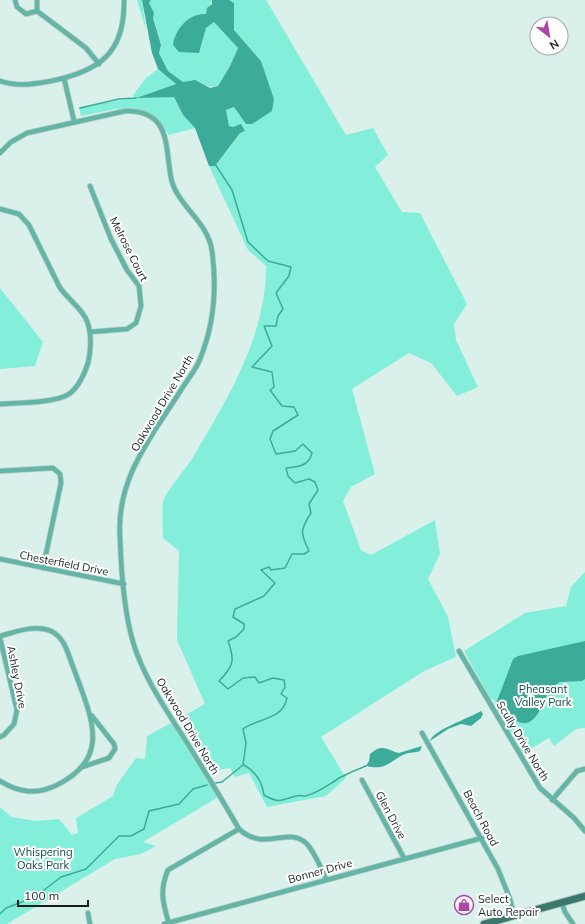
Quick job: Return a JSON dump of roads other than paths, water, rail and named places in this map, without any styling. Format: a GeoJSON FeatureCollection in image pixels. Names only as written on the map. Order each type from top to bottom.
{"type":"FeatureCollection","features":[{"type":"Feature","properties":{"kind":"main road"},"geometry":{"type":"LineString","coordinates":[[484,924],[585,896]]}},
{"type":"Feature","properties":{"kind":"street"},"geometry":{"type":"LineString","coordinates":[[14,0],[17,6],[26,14],[37,10]]}},
{"type":"Feature","properties":{"kind":"street"},"geometry":{"type":"LineString","coordinates":[[37,0],[37,10]]}},
{"type":"Feature","properties":{"kind":"street"},"geometry":{"type":"LineString","coordinates":[[0,81],[12,85],[27,86],[78,75],[99,64],[116,43],[123,27],[124,0]]}},
{"type":"Feature","properties":{"kind":"street"},"geometry":{"type":"LineString","coordinates":[[37,10],[86,48],[99,64]]}},
{"type":"Feature","properties":{"kind":"street"},"geometry":{"type":"LineString","coordinates":[[0,153],[10,142],[27,133],[74,121],[64,78]]}},
{"type":"Feature","properties":{"kind":"street","name":"Oakwood Drive North"},"geometry":{"type":"LineString","coordinates":[[74,121],[130,111],[139,112],[150,117],[159,125],[166,136],[171,176],[174,187],[203,227],[210,242],[212,251],[214,305],[208,333],[199,361],[145,444],[130,477],[121,508],[119,534],[127,616],[133,643],[147,677],[239,829]]}},
{"type":"Feature","properties":{"kind":"street","name":"Melrose Court"},"geometry":{"type":"LineString","coordinates":[[90,186],[111,239],[127,270],[140,286],[140,306],[136,323],[127,329],[90,332]]}},
{"type":"Feature","properties":{"kind":"street"},"geometry":{"type":"LineString","coordinates":[[0,209],[19,214],[29,226],[59,286],[87,320],[90,332],[90,356],[83,378],[69,394],[49,400],[0,404]]}},
{"type":"Feature","properties":{"kind":"street"},"geometry":{"type":"LineString","coordinates":[[0,471],[53,468],[60,474],[61,483],[43,568]]}},
{"type":"Feature","properties":{"kind":"street","name":"Chesterfield Drive"},"geometry":{"type":"LineString","coordinates":[[0,559],[124,584]]}},
{"type":"Feature","properties":{"kind":"street"},"geometry":{"type":"LineString","coordinates":[[0,637],[36,628],[51,631],[63,641],[91,715],[94,729],[94,741],[89,758],[82,767],[66,781],[47,790],[28,793],[14,790],[0,781]]}},
{"type":"Feature","properties":{"kind":"street","name":"Ashley Drive"},"geometry":{"type":"LineString","coordinates":[[0,637],[17,710],[14,724],[4,735],[0,737]]}},
{"type":"Feature","properties":{"kind":"street","name":"Scully Drive North"},"geometry":{"type":"LineString","coordinates":[[458,651],[540,788],[574,818],[585,831]]}},
{"type":"Feature","properties":{"kind":"street"},"geometry":{"type":"LineString","coordinates":[[82,767],[109,758],[115,749],[114,744],[91,715]]}},
{"type":"Feature","properties":{"kind":"street","name":"Beach Road"},"geometry":{"type":"LineString","coordinates":[[422,733],[498,869],[510,900],[514,916]]}},
{"type":"Feature","properties":{"kind":"street"},"geometry":{"type":"LineString","coordinates":[[552,800],[578,771],[585,769]]}},
{"type":"Feature","properties":{"kind":"street","name":"Glen Drive"},"geometry":{"type":"LineString","coordinates":[[362,780],[404,858]]}},
{"type":"Feature","properties":{"kind":"street"},"geometry":{"type":"LineString","coordinates":[[168,924],[162,895],[163,882],[168,870],[239,829],[247,836],[257,840],[294,836],[307,844],[326,879]]}},
{"type":"Feature","properties":{"kind":"street","name":"Bonner Drive"},"geometry":{"type":"LineString","coordinates":[[168,924],[326,879],[482,838]]}},
{"type":"Feature","properties":{"kind":"street"},"geometry":{"type":"LineString","coordinates":[[562,903],[565,912],[573,924]]}},
{"type":"Feature","properties":{"kind":"street"},"geometry":{"type":"LineString","coordinates":[[88,913],[90,924]]}},
{"type":"Feature","properties":{"kind":"waterway"},"geometry":{"type":"LineString","coordinates":[[80,108],[119,99],[136,98]]}},
{"type":"Feature","properties":{"kind":"waterway"},"geometry":{"type":"LineString","coordinates":[[215,164],[232,190],[248,242],[268,261],[291,267],[289,276],[276,293],[283,309],[278,316],[276,326],[264,326],[272,346],[252,367],[272,372],[274,387],[270,390],[282,406],[294,407],[298,415],[273,431],[270,439],[276,454],[295,451],[303,444],[312,453],[311,457],[302,465],[286,468],[288,476],[295,483],[309,479],[315,482],[318,490],[309,504],[311,513],[302,532],[309,551],[304,554],[292,554],[285,568],[271,570],[269,567],[261,570],[275,583],[264,596],[235,609],[233,617],[244,624],[244,629],[236,637],[228,641],[232,653],[232,662],[228,671],[219,681],[228,689],[243,678],[255,677],[259,683],[273,678],[284,680],[285,687],[281,694],[287,698],[285,705],[281,711],[275,715],[249,725],[243,729],[246,743],[243,765],[222,782],[215,783]]}},
{"type":"Feature","properties":{"kind":"waterway"},"geometry":{"type":"LineString","coordinates":[[244,765],[258,777],[262,785],[264,795],[273,800],[284,800],[315,793],[341,777],[366,766]]}},
{"type":"Feature","properties":{"kind":"waterway"},"geometry":{"type":"LineString","coordinates":[[0,914],[6,908],[35,897],[61,877],[86,869],[119,836],[131,836],[144,829],[149,811],[179,804],[193,789],[207,785]]}},
{"type":"Feature","properties":{"kind":"place","name":"Select Auto Repair"},"geometry":{"type":"Point","coordinates":[464,905]}},
{"type":"Feature","properties":{"kind":"park label","name":"Pheasant Valley Park"},"geometry":{"type":"Point","coordinates":[543,695]}},
{"type":"Feature","properties":{"kind":"park label","name":"Whispering Oaks Park"},"geometry":{"type":"Point","coordinates":[43,858]}}]}
